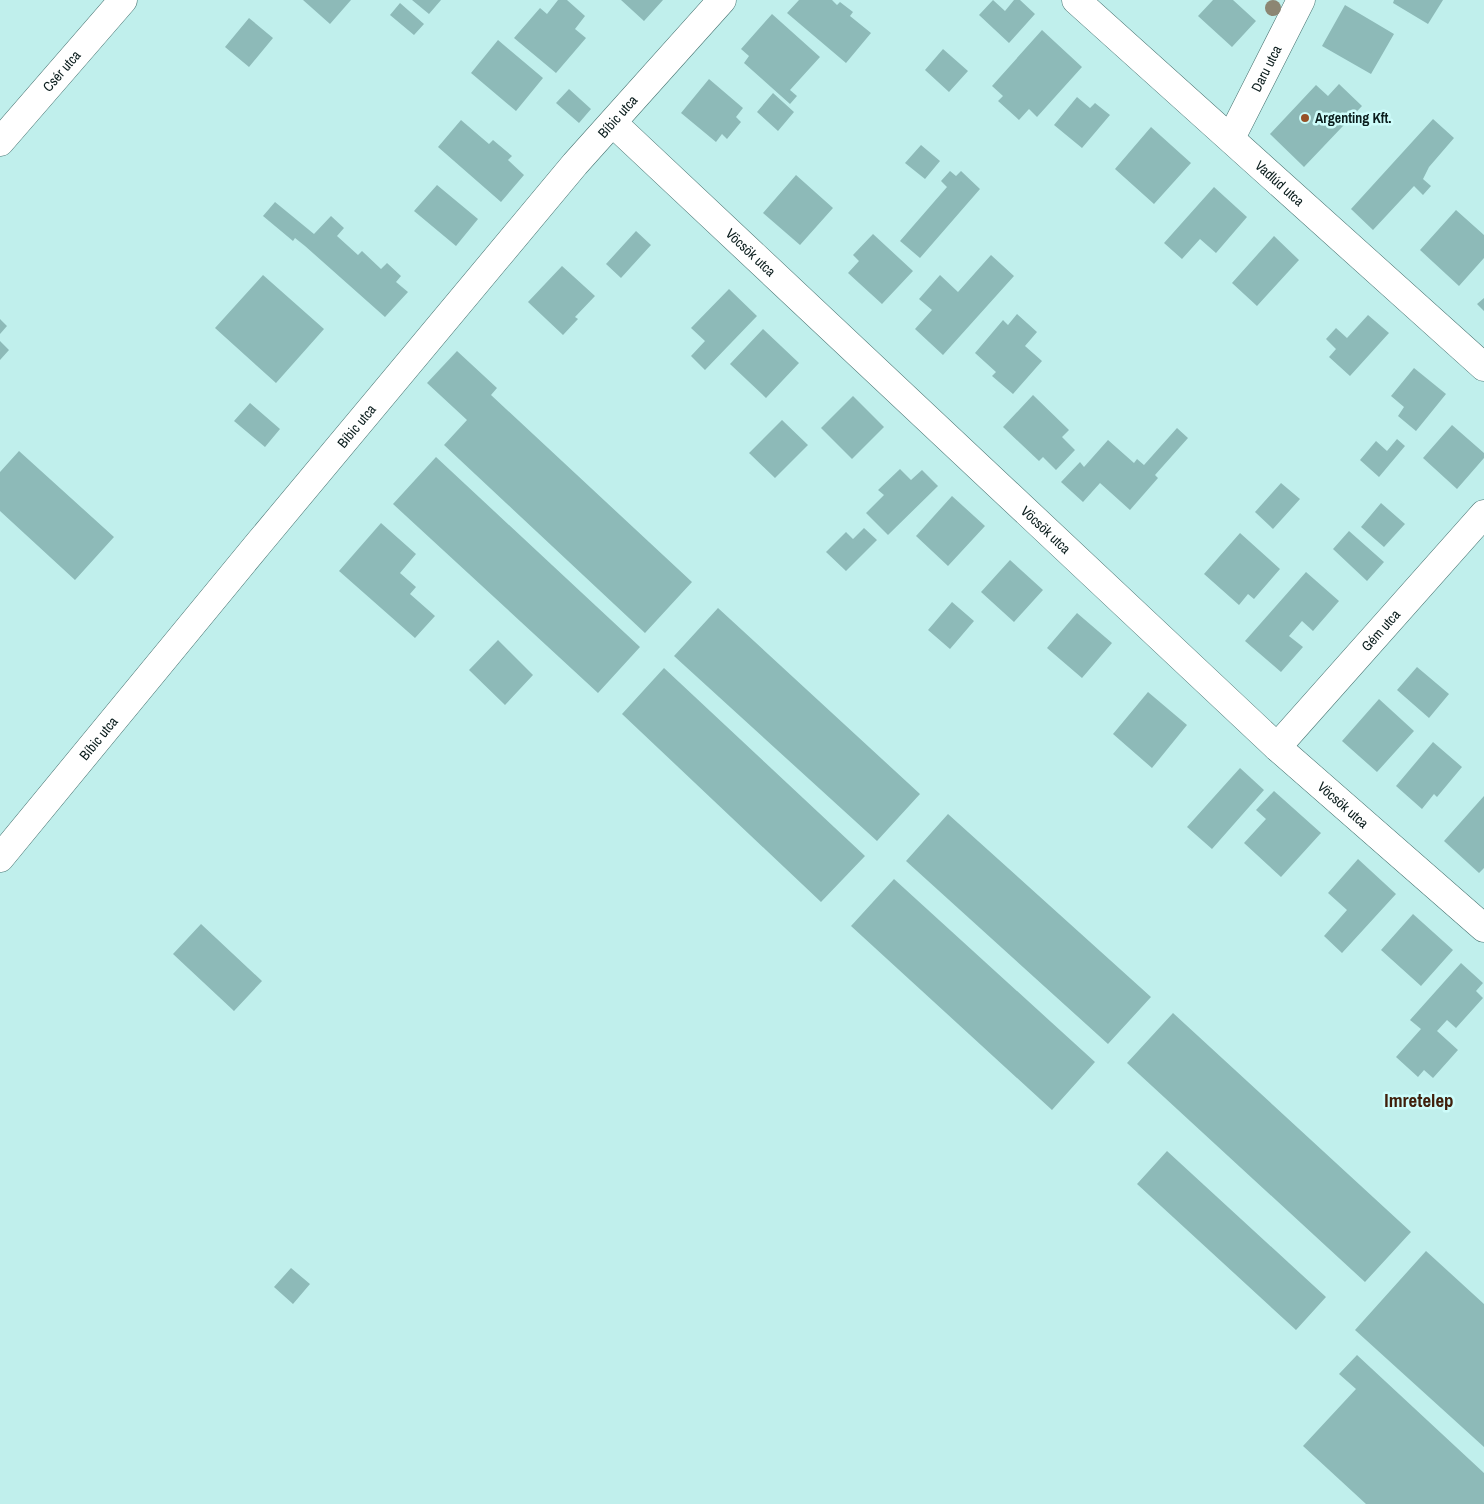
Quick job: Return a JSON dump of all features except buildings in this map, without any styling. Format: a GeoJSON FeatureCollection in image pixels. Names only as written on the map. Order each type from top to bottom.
{"type":"FeatureCollection","features":[{"type":"Feature","properties":{"kind":"street","name":"Csér utca"},"geometry":{"type":"LineString","coordinates":[[0,142],[123,0]]}},
{"type":"Feature","properties":{"kind":"street","name":"Bíbic utca"},"geometry":{"type":"LineString","coordinates":[[0,858],[556,186],[722,0]]}},
{"type":"Feature","properties":{"kind":"street","name":"Vadlúd utca"},"geometry":{"type":"LineString","coordinates":[[1076,0],[1484,366]]}},
{"type":"Feature","properties":{"kind":"street","name":"Daru utca"},"geometry":{"type":"LineString","coordinates":[[1231,138],[1301,0]]}},
{"type":"Feature","properties":{"kind":"street","name":"Vöcsök utca"},"geometry":{"type":"LineString","coordinates":[[613,123],[1277,747],[1484,928]]}},
{"type":"Feature","properties":{"kind":"street","name":"Gém utca"},"geometry":{"type":"LineString","coordinates":[[1277,747],[1484,514]]}},
{"type":"Feature","properties":{"kind":"place","name":"Argenting Kft."},"geometry":{"type":"Point","coordinates":[1305,118]}},
{"type":"Feature","properties":{"kind":"district","name":"Imretelep"},"geometry":{"type":"Point","coordinates":[1419,1100]}}]}
